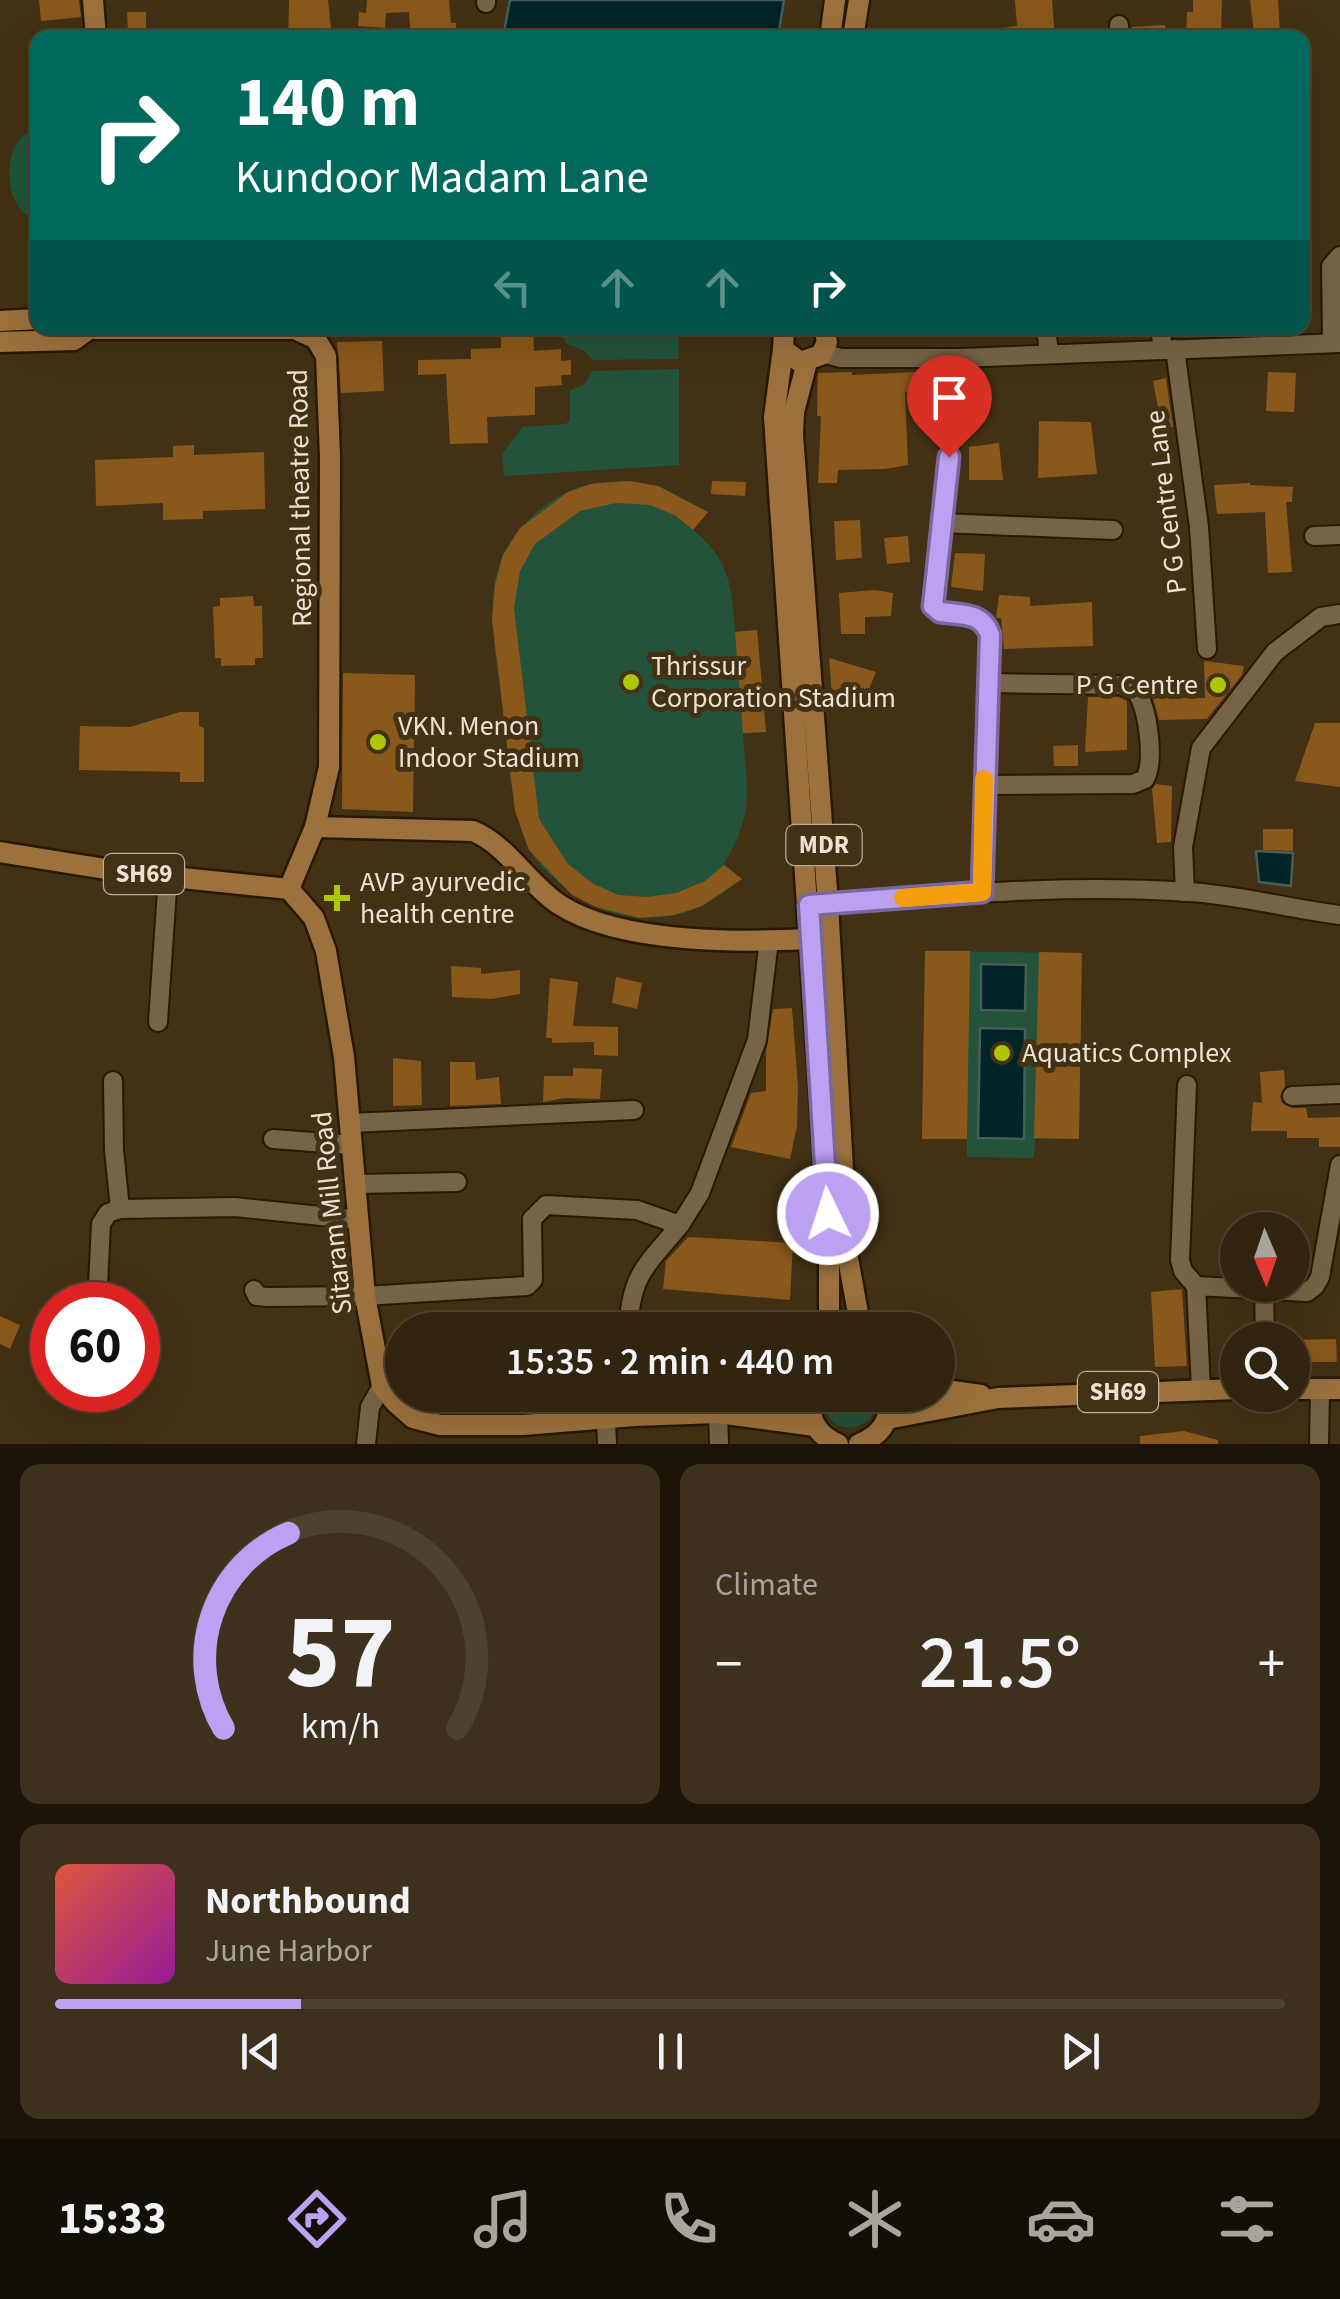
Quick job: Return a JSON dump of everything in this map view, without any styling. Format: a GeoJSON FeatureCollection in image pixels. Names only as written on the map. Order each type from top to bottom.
{"type":"FeatureCollection","features":[{"type":"Feature","properties":{"kind":"main road"},"geometry":{"type":"LineString","coordinates":[[92,0],[95,30]]}},
{"type":"Feature","properties":{"kind":"main road"},"geometry":{"type":"LineString","coordinates":[[831,30],[836,0]]}},
{"type":"Feature","properties":{"kind":"main road"},"geometry":{"type":"LineString","coordinates":[[854,30],[859,0]]}},
{"type":"Feature","properties":{"kind":"main road"},"geometry":{"type":"LineString","coordinates":[[0,321],[30,320]]}},
{"type":"Feature","properties":{"kind":"main road","name":"Regional theatre Road"},"geometry":{"type":"LineString","coordinates":[[0,342],[74,340],[80,335]]}},
{"type":"Feature","properties":{"kind":"main road","name":"Regional theatre Road"},"geometry":{"type":"LineString","coordinates":[[289,890],[314,826],[330,767],[326,356],[316,340],[306,335]]}},
{"type":"Feature","properties":{"kind":"main road"},"geometry":{"type":"LineString","coordinates":[[783,338],[793,359],[815,357],[827,342],[826,335]]}},
{"type":"Feature","properties":{"kind":"main road","name":"MDR"},"geometry":{"type":"LineString","coordinates":[[783,338],[774,416],[819,904]]}},
{"type":"Feature","properties":{"kind":"main road","name":"MDR"},"geometry":{"type":"LineString","coordinates":[[815,357],[794,412],[793,435],[837,1214],[857,1312]]}},
{"type":"Feature","properties":{"kind":"main road"},"geometry":{"type":"LineString","coordinates":[[314,826],[473,831],[490,838],[529,881],[562,906],[597,922],[645,934],[769,940],[821,938]]}},
{"type":"Feature","properties":{"kind":"main road","name":"SH69"},"geometry":{"type":"LineString","coordinates":[[0,852],[124,872],[289,890]]}},
{"type":"Feature","properties":{"kind":"main road","name":"Sitaram Mill Road"},"geometry":{"type":"LineString","coordinates":[[289,890],[314,918],[326,951],[344,1057],[366,1296],[382,1386]]}},
{"type":"Feature","properties":{"kind":"main road","name":"MDR"},"geometry":{"type":"LineString","coordinates":[[828,1312],[830,1239],[837,1214]]}},
{"type":"Feature","properties":{"kind":"main road"},"geometry":{"type":"LineString","coordinates":[[382,1386],[413,1418],[440,1425],[606,1419],[620,1412]]}},
{"type":"Feature","properties":{"kind":"main road","name":"SH69"},"geometry":{"type":"LineString","coordinates":[[887,1419],[998,1398],[1220,1389]]}},
{"type":"Feature","properties":{"kind":"main road","name":"SH69"},"geometry":{"type":"LineString","coordinates":[[955,1391],[998,1398]]}},
{"type":"Feature","properties":{"kind":"main road"},"geometry":{"type":"LineString","coordinates":[[707,1412],[828,1439]]}},
{"type":"Feature","properties":{"kind":"main road"},"geometry":{"type":"LineString","coordinates":[[810,1412],[828,1439]]}},
{"type":"Feature","properties":{"kind":"main road"},"geometry":{"type":"LineString","coordinates":[[868,1442],[887,1419],[887,1412]]}},
{"type":"Feature","properties":{"kind":"street"},"geometry":{"type":"LineString","coordinates":[[815,357],[960,358],[1336,343],[1331,266],[1340,256]]}},
{"type":"Feature","properties":{"kind":"street"},"geometry":{"type":"LineString","coordinates":[[1047,335],[1049,353]]}},
{"type":"Feature","properties":{"kind":"street","name":"P G Centre Lane"},"geometry":{"type":"LineString","coordinates":[[1163,335],[1169,349],[1199,527],[1207,649]]}},
{"type":"Feature","properties":{"kind":"street"},"geometry":{"type":"LineString","coordinates":[[960,358],[933,606],[940,612],[976,616],[986,624],[990,635],[982,892]]}},
{"type":"Feature","properties":{"kind":"street"},"geometry":{"type":"LineString","coordinates":[[941,523],[1113,530]]}},
{"type":"Feature","properties":{"kind":"street"},"geometry":{"type":"LineString","coordinates":[[1314,536],[1340,535]]}},
{"type":"Feature","properties":{"kind":"street"},"geometry":{"type":"LineString","coordinates":[[1185,892],[1184,847],[1202,748],[1275,652],[1321,617],[1340,614]]}},
{"type":"Feature","properties":{"kind":"street"},"geometry":{"type":"LineString","coordinates":[[984,785],[1133,784],[1144,779],[1149,770],[1146,716],[1136,690],[1121,685],[990,683]]}},
{"type":"Feature","properties":{"kind":"street"},"geometry":{"type":"LineString","coordinates":[[158,1022],[168,875]]}},
{"type":"Feature","properties":{"kind":"street"},"geometry":{"type":"LineString","coordinates":[[819,904],[982,892],[1110,888],[1185,892],[1340,915]]}},
{"type":"Feature","properties":{"kind":"street"},"geometry":{"type":"LineString","coordinates":[[629,1312],[630,1296],[638,1278],[700,1193],[757,1040],[769,940]]}},
{"type":"Feature","properties":{"kind":"street"},"geometry":{"type":"LineString","coordinates":[[113,1081],[120,1209]]}},
{"type":"Feature","properties":{"kind":"street"},"geometry":{"type":"LineString","coordinates":[[1187,1085],[1180,1260],[1183,1271],[1196,1286],[1201,1388]]}},
{"type":"Feature","properties":{"kind":"street"},"geometry":{"type":"LineString","coordinates":[[1292,1096],[1340,1094]]}},
{"type":"Feature","properties":{"kind":"street"},"geometry":{"type":"LineString","coordinates":[[273,1139],[634,1110]]}},
{"type":"Feature","properties":{"kind":"street"},"geometry":{"type":"LineString","coordinates":[[1310,1290],[1320,1277],[1340,1165]]}},
{"type":"Feature","properties":{"kind":"street"},"geometry":{"type":"LineString","coordinates":[[356,1184],[457,1182]]}},
{"type":"Feature","properties":{"kind":"street"},"geometry":{"type":"LineString","coordinates":[[254,1290],[257,1296],[267,1297],[366,1296],[527,1286],[533,1280],[532,1219],[546,1206],[637,1210],[680,1225]]}},
{"type":"Feature","properties":{"kind":"street"},"geometry":{"type":"LineString","coordinates":[[98,1282],[101,1224],[108,1213],[120,1209],[236,1208],[359,1220]]}},
{"type":"Feature","properties":{"kind":"street"},"geometry":{"type":"LineString","coordinates":[[1196,1286],[1220,1287]]}},
{"type":"Feature","properties":{"kind":"street"},"geometry":{"type":"LineString","coordinates":[[366,1444],[370,1407],[382,1386]]}},
{"type":"Feature","properties":{"kind":"street"},"geometry":{"type":"LineString","coordinates":[[1319,1444],[1330,1389]]}},
{"type":"Feature","properties":{"kind":"street"},"geometry":{"type":"LineString","coordinates":[[718,1413],[720,1444]]}},
{"type":"Feature","properties":{"kind":"street"},"geometry":{"type":"LineString","coordinates":[[606,1419],[607,1444]]}},
{"type":"Feature","properties":{"kind":"green space"},"geometry":{"type":"Polygon","coordinates":[[[30,133],[30,215],[16,203],[9,173],[16,145],[30,133]]]}},
{"type":"Feature","properties":{"kind":"green space"},"geometry":{"type":"Polygon","coordinates":[[[562,335],[678,335],[679,359],[593,360],[583,350],[567,344],[562,335]]]}},
{"type":"Feature","properties":{"kind":"green space"},"geometry":{"type":"Polygon","coordinates":[[[679,369],[679,465],[504,476],[502,454],[523,427],[570,421],[570,390],[584,385],[593,371],[679,369]]]}},
{"type":"Feature","properties":{"kind":"green space","name":"Thrissur Corporation Stadium"},"geometry":{"type":"Polygon","coordinates":[[[629,481],[659,486],[708,512],[693,530],[715,552],[727,575],[735,632],[757,630],[766,732],[743,734],[745,815],[724,864],[742,879],[704,905],[649,918],[611,912],[577,897],[547,872],[530,851],[513,793],[492,608],[497,571],[504,553],[529,519],[552,500],[578,488],[629,481]]]}},
{"type":"Feature","properties":{"kind":"green space","name":"Aquatics Complex"},"geometry":{"type":"Polygon","coordinates":[[[925,951],[1082,953],[1079,1139],[1035,1139],[1034,1158],[967,1157],[967,1139],[922,1139],[925,951]]]}},
{"type":"Feature","properties":{"kind":"green space"},"geometry":{"type":"Polygon","coordinates":[[[872,1412],[864,1423],[847,1427],[832,1421],[827,1414],[872,1412]]]}},
{"type":"Feature","properties":{"kind":"water"},"geometry":{"type":"Polygon","coordinates":[[[510,0],[784,0],[779,30],[504,30],[510,0]]]}},
{"type":"Feature","properties":{"kind":"water"},"geometry":{"type":"Polygon","coordinates":[[[1256,851],[1293,853],[1291,886],[1259,882],[1256,851]]]}},
{"type":"Feature","properties":{"kind":"water"},"geometry":{"type":"Polygon","coordinates":[[[981,964],[1026,965],[1025,1011],[981,1010],[981,964]]]}},
{"type":"Feature","properties":{"kind":"water"},"geometry":{"type":"Polygon","coordinates":[[[980,1028],[1025,1029],[1024,1139],[978,1138],[980,1028]]]}},
{"type":"Feature","properties":{"kind":"building"},"geometry":{"type":"Polygon","coordinates":[[[39,0],[79,0],[81,17],[41,21],[39,0]]]}},
{"type":"Feature","properties":{"kind":"building"},"geometry":{"type":"Polygon","coordinates":[[[289,0],[328,0],[331,30],[288,30],[289,0]]]}},
{"type":"Feature","properties":{"kind":"building"},"geometry":{"type":"Polygon","coordinates":[[[367,0],[449,0],[451,23],[456,23],[456,30],[410,30],[409,12],[386,13],[385,28],[358,26],[359,12],[366,13],[367,0]]]}},
{"type":"Feature","properties":{"kind":"building"},"geometry":{"type":"Polygon","coordinates":[[[1015,0],[1052,0],[1054,30],[987,30],[1017,26],[1015,0]]]}},
{"type":"Feature","properties":{"kind":"building"},"geometry":{"type":"Polygon","coordinates":[[[1193,0],[1222,0],[1221,30],[1186,30],[1187,12],[1193,12],[1193,0]]]}},
{"type":"Feature","properties":{"kind":"building"},"geometry":{"type":"Polygon","coordinates":[[[1250,0],[1278,0],[1280,30],[1254,30],[1250,0]]]}},
{"type":"Feature","properties":{"kind":"building"},"geometry":{"type":"Polygon","coordinates":[[[127,12],[146,12],[146,30],[128,30],[127,12]]]}},
{"type":"Feature","properties":{"kind":"building"},"geometry":{"type":"Polygon","coordinates":[[[1165,25],[1165,30],[1132,30],[1165,25]]]}},
{"type":"Feature","properties":{"kind":"building"},"geometry":{"type":"Polygon","coordinates":[[[501,335],[533,335],[534,351],[561,349],[561,361],[571,360],[571,375],[561,375],[562,385],[535,387],[535,415],[487,417],[488,443],[450,444],[446,374],[418,375],[418,360],[471,359],[471,349],[501,348],[501,335]]]}},
{"type":"Feature","properties":{"kind":"building"},"geometry":{"type":"Polygon","coordinates":[[[382,341],[384,391],[341,393],[337,342],[382,341]]]}},
{"type":"Feature","properties":{"kind":"building"},"geometry":{"type":"Polygon","coordinates":[[[916,372],[930,385],[930,396],[905,392],[908,465],[838,470],[837,483],[818,483],[818,373],[916,372]]]}},
{"type":"Feature","properties":{"kind":"building"},"geometry":{"type":"Polygon","coordinates":[[[1268,372],[1296,373],[1294,412],[1266,411],[1268,372]]]}},
{"type":"Feature","properties":{"kind":"building"},"geometry":{"type":"Polygon","coordinates":[[[1166,378],[1173,427],[1162,429],[1153,381],[1166,378]]]}},
{"type":"Feature","properties":{"kind":"building"},"geometry":{"type":"Polygon","coordinates":[[[1039,421],[1091,422],[1097,474],[1038,478],[1039,421]]]}},
{"type":"Feature","properties":{"kind":"building"},"geometry":{"type":"Polygon","coordinates":[[[999,443],[1003,480],[969,480],[969,447],[999,443]]]}},
{"type":"Feature","properties":{"kind":"building"},"geometry":{"type":"Polygon","coordinates":[[[194,445],[194,455],[264,452],[265,509],[203,511],[203,519],[163,520],[163,503],[96,506],[95,460],[173,457],[173,446],[194,445]]]}},
{"type":"Feature","properties":{"kind":"building"},"geometry":{"type":"Polygon","coordinates":[[[629,481],[658,486],[708,512],[693,530],[676,516],[651,505],[616,503],[580,511],[535,544],[520,571],[514,608],[539,819],[568,864],[592,883],[618,895],[676,893],[705,881],[724,865],[742,879],[702,906],[674,915],[640,918],[596,907],[572,895],[529,850],[515,811],[492,619],[503,555],[520,528],[568,492],[591,484],[629,481]]]}},
{"type":"Feature","properties":{"kind":"building"},"geometry":{"type":"Polygon","coordinates":[[[712,481],[746,482],[745,496],[711,494],[712,481]]]}},
{"type":"Feature","properties":{"kind":"building"},"geometry":{"type":"Polygon","coordinates":[[[1214,485],[1293,487],[1292,502],[1286,502],[1292,572],[1268,573],[1265,512],[1217,514],[1214,485]]]}},
{"type":"Feature","properties":{"kind":"building"},"geometry":{"type":"Polygon","coordinates":[[[860,520],[862,558],[836,560],[834,521],[860,520]]]}},
{"type":"Feature","properties":{"kind":"building"},"geometry":{"type":"Polygon","coordinates":[[[908,536],[910,562],[887,564],[884,538],[908,536]]]}},
{"type":"Feature","properties":{"kind":"building"},"geometry":{"type":"Polygon","coordinates":[[[955,553],[985,554],[983,591],[951,587],[955,553]]]}},
{"type":"Feature","properties":{"kind":"building"},"geometry":{"type":"Polygon","coordinates":[[[839,593],[893,593],[891,616],[865,617],[865,634],[841,634],[839,593]]]}},
{"type":"Feature","properties":{"kind":"building"},"geometry":{"type":"Polygon","coordinates":[[[999,595],[1030,597],[1030,606],[1092,602],[1093,646],[1004,649],[1001,618],[996,618],[999,595]]]}},
{"type":"Feature","properties":{"kind":"building"},"geometry":{"type":"Polygon","coordinates":[[[253,596],[254,606],[262,606],[263,658],[255,658],[255,665],[221,666],[221,658],[215,658],[213,607],[220,606],[220,598],[253,596]]]}},
{"type":"Feature","properties":{"kind":"building"},"geometry":{"type":"Polygon","coordinates":[[[757,630],[766,732],[743,733],[735,632],[757,630]]]}},
{"type":"Feature","properties":{"kind":"building"},"geometry":{"type":"Polygon","coordinates":[[[829,658],[876,672],[861,709],[832,696],[829,658]]]}},
{"type":"Feature","properties":{"kind":"building"},"geometry":{"type":"Polygon","coordinates":[[[1204,661],[1244,666],[1242,675],[1207,719],[1159,720],[1153,698],[1205,698],[1204,661]]]}},
{"type":"Feature","properties":{"kind":"building","name":"VKN. Menon Indoor Stadium"},"geometry":{"type":"Polygon","coordinates":[[[343,673],[415,675],[413,812],[342,809],[343,673]]]}},
{"type":"Feature","properties":{"kind":"building"},"geometry":{"type":"Polygon","coordinates":[[[1088,697],[1118,697],[1127,701],[1127,750],[1085,752],[1088,697]]]}},
{"type":"Feature","properties":{"kind":"building"},"geometry":{"type":"Polygon","coordinates":[[[180,712],[199,712],[199,726],[204,728],[204,782],[180,782],[180,772],[79,770],[80,726],[130,727],[180,712]]]}},
{"type":"Feature","properties":{"kind":"building"},"geometry":{"type":"Polygon","coordinates":[[[1315,723],[1340,723],[1340,787],[1295,781],[1315,723]]]}},
{"type":"Feature","properties":{"kind":"building"},"geometry":{"type":"Polygon","coordinates":[[[1078,745],[1078,766],[1054,766],[1053,746],[1078,745]]]}},
{"type":"Feature","properties":{"kind":"building"},"geometry":{"type":"Polygon","coordinates":[[[1156,784],[1172,786],[1171,842],[1157,843],[1152,789],[1156,784]]]}},
{"type":"Feature","properties":{"kind":"building"},"geometry":{"type":"Polygon","coordinates":[[[1263,829],[1293,829],[1293,851],[1263,850],[1263,829]]]}},
{"type":"Feature","properties":{"kind":"building"},"geometry":{"type":"Polygon","coordinates":[[[925,951],[970,951],[967,1139],[922,1139],[925,951]]]}},
{"type":"Feature","properties":{"kind":"building"},"geometry":{"type":"Polygon","coordinates":[[[1039,952],[1082,953],[1079,1139],[1034,1138],[1039,952]]]}},
{"type":"Feature","properties":{"kind":"building"},"geometry":{"type":"Polygon","coordinates":[[[451,966],[481,968],[481,974],[520,970],[520,994],[491,999],[452,997],[451,966]]]}},
{"type":"Feature","properties":{"kind":"building"},"geometry":{"type":"Polygon","coordinates":[[[616,977],[642,983],[637,1009],[612,1003],[616,977]]]}},
{"type":"Feature","properties":{"kind":"building"},"geometry":{"type":"Polygon","coordinates":[[[550,978],[578,982],[573,1026],[618,1027],[618,1056],[594,1055],[594,1042],[552,1043],[552,1038],[546,1038],[550,978]]]}},
{"type":"Feature","properties":{"kind":"building"},"geometry":{"type":"Polygon","coordinates":[[[792,1008],[798,1087],[797,1126],[790,1159],[731,1147],[751,1093],[766,1091],[766,1052],[773,1009],[792,1008]]]}},
{"type":"Feature","properties":{"kind":"building"},"geometry":{"type":"Polygon","coordinates":[[[393,1058],[421,1061],[422,1105],[393,1106],[393,1058]]]}},
{"type":"Feature","properties":{"kind":"building"},"geometry":{"type":"Polygon","coordinates":[[[450,1062],[475,1062],[476,1080],[499,1077],[501,1104],[450,1106],[450,1062]]]}},
{"type":"Feature","properties":{"kind":"building"},"geometry":{"type":"Polygon","coordinates":[[[573,1068],[602,1069],[600,1099],[543,1102],[544,1076],[573,1076],[573,1068]]]}},
{"type":"Feature","properties":{"kind":"building"},"geometry":{"type":"Polygon","coordinates":[[[1284,1070],[1282,1103],[1306,1108],[1308,1118],[1340,1117],[1340,1147],[1319,1147],[1319,1138],[1287,1138],[1287,1131],[1251,1131],[1253,1102],[1262,1103],[1260,1072],[1284,1070]]]}},
{"type":"Feature","properties":{"kind":"building"},"geometry":{"type":"Polygon","coordinates":[[[688,1237],[793,1243],[790,1300],[663,1289],[666,1261],[688,1237]]]}},
{"type":"Feature","properties":{"kind":"building"},"geometry":{"type":"Polygon","coordinates":[[[1182,1289],[1187,1366],[1155,1367],[1151,1292],[1182,1289]]]}},
{"type":"Feature","properties":{"kind":"building"},"geometry":{"type":"Polygon","coordinates":[[[0,1316],[20,1325],[10,1349],[0,1344],[0,1316]]]}},
{"type":"Feature","properties":{"kind":"building"},"geometry":{"type":"Polygon","coordinates":[[[1336,1339],[1337,1362],[1310,1362],[1310,1340],[1336,1339]]]}},
{"type":"Feature","properties":{"kind":"building"},"geometry":{"type":"Polygon","coordinates":[[[1184,1431],[1218,1440],[1218,1444],[1140,1444],[1140,1436],[1184,1431]]]}},
{"type":"Feature","properties":{"kind":"slow traffic"},"geometry":{"type":"LineString","coordinates":[[903,898],[982,892],[984,779]]}},
{"type":"Feature","properties":{"kind":"place","name":"Thrissur Corporation Stadium"},"geometry":{"type":"Point","coordinates":[631,682]}},
{"type":"Feature","properties":{"kind":"place","name":"P G Centre"},"geometry":{"type":"Point","coordinates":[1218,685]}},
{"type":"Feature","properties":{"kind":"place","name":"VKN. Menon Indoor Stadium"},"geometry":{"type":"Point","coordinates":[378,742]}},
{"type":"Feature","properties":{"kind":"place","name":"AVP ayurvedic health centre"},"geometry":{"type":"Point","coordinates":[337,898]}},
{"type":"Feature","properties":{"kind":"place","name":"Aquatics Complex"},"geometry":{"type":"Point","coordinates":[1002,1053]}},
{"type":"Feature","properties":{"kind":"route"},"geometry":{"type":"LineString","coordinates":[[828,1214],[809,905],[982,892],[990,635],[986,624],[976,616],[940,612],[933,606],[932,596],[949,457]]}}]}
